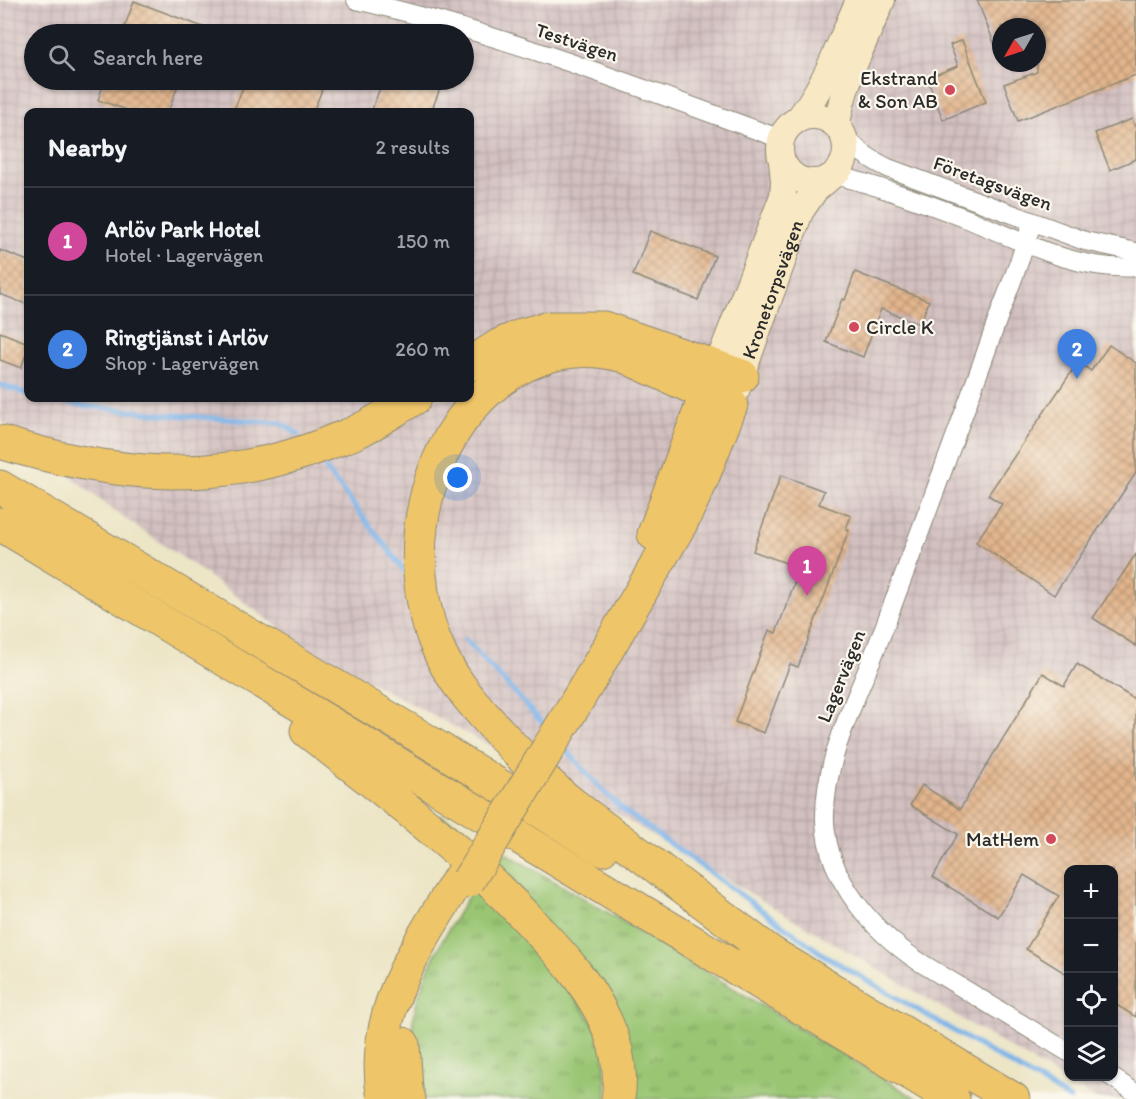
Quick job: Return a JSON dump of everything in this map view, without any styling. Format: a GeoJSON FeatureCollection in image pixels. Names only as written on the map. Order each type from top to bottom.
{"type":"FeatureCollection","features":[{"type":"Feature","properties":{"kind":"highway"},"geometry":{"type":"LineString","coordinates":[[474,361],[500,345],[525,334],[549,328],[604,328],[724,386]]}},
{"type":"Feature","properties":{"kind":"highway"},"geometry":{"type":"LineString","coordinates":[[724,386],[608,351],[578,350],[550,355],[521,366],[506,375],[466,414],[452,434],[441,456],[424,506],[419,539],[419,571],[424,607],[441,656],[465,693],[505,739],[557,791],[771,953]]}},
{"type":"Feature","properties":{"kind":"highway"},"geometry":{"type":"LineString","coordinates":[[384,1099],[381,1068],[383,1042],[388,1014],[400,977],[464,878],[581,683],[724,386]]}},
{"type":"Feature","properties":{"kind":"highway"},"geometry":{"type":"LineString","coordinates":[[0,442],[95,465],[153,472],[206,472],[258,465],[307,451],[359,431],[408,402]]}},
{"type":"Feature","properties":{"kind":"highway"},"geometry":{"type":"LineString","coordinates":[[0,487],[414,733],[1013,1099]]}},
{"type":"Feature","properties":{"kind":"highway"},"geometry":{"type":"LineString","coordinates":[[0,524],[953,1099]]}},
{"type":"Feature","properties":{"kind":"highway"},"geometry":{"type":"LineString","coordinates":[[172,628],[439,834],[491,880],[563,957],[591,994],[611,1035],[619,1064],[618,1099]]}},
{"type":"Feature","properties":{"kind":"highway"},"geometry":{"type":"LineString","coordinates":[[409,1099],[406,1089],[403,1047],[405,1011],[413,982],[464,878]]}},
{"type":"Feature","properties":{"kind":"main road"},"geometry":{"type":"LineString","coordinates":[[859,0],[827,75],[813,100],[800,117],[785,130],[781,150],[789,173],[801,180],[814,183],[831,177],[843,163],[847,150],[840,130],[839,107],[882,0]]}},
{"type":"Feature","properties":{"kind":"main road"},"geometry":{"type":"LineString","coordinates":[[800,117],[819,116],[829,119],[840,130]]}},
{"type":"Feature","properties":{"kind":"main road","name":"Kronetorpsvägen"},"geometry":{"type":"LineString","coordinates":[[724,386],[783,196],[781,150]]}},
{"type":"Feature","properties":{"kind":"main road","name":"Kronetorpsvägen"},"geometry":{"type":"LineString","coordinates":[[724,386],[800,212],[815,190],[831,177]]}},
{"type":"Feature","properties":{"kind":"street","name":"Testvägen"},"geometry":{"type":"LineString","coordinates":[[356,0],[408,12],[446,24]]}},
{"type":"Feature","properties":{"kind":"street","name":"Testvägen"},"geometry":{"type":"LineString","coordinates":[[474,33],[598,72],[781,150]]}},
{"type":"Feature","properties":{"kind":"street","name":"Företagsvägen"},"geometry":{"type":"LineString","coordinates":[[840,130],[855,149],[867,158],[888,168],[1085,241],[1136,252]]}},
{"type":"Feature","properties":{"kind":"street"},"geometry":{"type":"LineString","coordinates":[[831,177],[856,180],[956,215],[1026,244],[1082,262],[1123,268],[1136,267]]}},
{"type":"Feature","properties":{"kind":"street","name":"Lagervägen"},"geometry":{"type":"LineString","coordinates":[[1032,222],[961,423],[873,658],[840,738],[829,776],[825,822],[832,854],[845,884],[881,932],[898,948],[918,961],[1064,1050]]}},
{"type":"Feature","properties":{"kind":"street"},"geometry":{"type":"LineString","coordinates":[[1116,1081],[1136,1093]]}},
{"type":"Feature","properties":{"kind":"shaded area"},"geometry":{"type":"Polygon","coordinates":[[[0,0],[1136,0],[1136,1099],[1096,1099],[1066,1081],[1118,1081],[1118,865],[1064,865],[1064,1080],[605,807],[310,650],[192,564],[118,514],[0,420],[0,0]]]}},
{"type":"Feature","properties":{"kind":"green space"},"geometry":{"type":"Polygon","coordinates":[[[440,815],[605,911],[917,1099],[628,1099],[629,1073],[440,815]]]}},
{"type":"Feature","properties":{"kind":"green space"},"geometry":{"type":"Polygon","coordinates":[[[479,879],[530,933],[603,1039],[607,1099],[417,1099],[411,1051],[413,1021],[418,1000],[425,978],[444,937],[479,879]]]}},
{"type":"Feature","properties":{"kind":"building"},"geometry":{"type":"Polygon","coordinates":[[[977,0],[1136,0],[1136,75],[1018,121],[1004,84],[1037,72],[1046,72],[1046,18],[992,18],[992,38],[977,0]]]}},
{"type":"Feature","properties":{"kind":"building"},"geometry":{"type":"Polygon","coordinates":[[[134,1],[195,24],[126,24],[134,1]]]}},
{"type":"Feature","properties":{"kind":"building"},"geometry":{"type":"Polygon","coordinates":[[[962,40],[986,102],[943,120],[927,78],[958,66],[950,45],[962,40]]]}},
{"type":"Feature","properties":{"kind":"building"},"geometry":{"type":"Polygon","coordinates":[[[102,90],[176,90],[170,108],[121,108],[98,100],[102,90]]]}},
{"type":"Feature","properties":{"kind":"building"},"geometry":{"type":"Polygon","coordinates":[[[242,90],[322,90],[315,108],[235,108],[242,90]]]}},
{"type":"Feature","properties":{"kind":"building"},"geometry":{"type":"Polygon","coordinates":[[[379,90],[439,90],[433,108],[372,108],[379,90]]]}},
{"type":"Feature","properties":{"kind":"building"},"geometry":{"type":"Polygon","coordinates":[[[1132,119],[1136,129],[1136,159],[1110,170],[1095,133],[1132,119]]]}},
{"type":"Feature","properties":{"kind":"building"},"geometry":{"type":"Polygon","coordinates":[[[650,231],[715,256],[698,300],[633,275],[650,231]]]}},
{"type":"Feature","properties":{"kind":"building"},"geometry":{"type":"Polygon","coordinates":[[[0,250],[24,259],[24,303],[0,294],[0,250]]]}},
{"type":"Feature","properties":{"kind":"building"},"geometry":{"type":"Polygon","coordinates":[[[855,272],[929,301],[920,324],[881,309],[863,357],[826,342],[855,272]]]}},
{"type":"Feature","properties":{"kind":"building"},"geometry":{"type":"Polygon","coordinates":[[[0,332],[24,341],[24,360],[21,368],[0,360],[0,332]]]}},
{"type":"Feature","properties":{"kind":"building"},"geometry":{"type":"Polygon","coordinates":[[[1109,345],[1136,363],[1136,473],[1054,595],[976,542],[1002,504],[988,495],[1078,362],[1091,371],[1109,345]]]}},
{"type":"Feature","properties":{"kind":"building"},"geometry":{"type":"Polygon","coordinates":[[[781,475],[824,491],[819,504],[851,516],[846,529],[849,530],[798,667],[790,664],[764,733],[735,722],[769,630],[776,633],[800,568],[753,551],[781,475]]]}},
{"type":"Feature","properties":{"kind":"building"},"geometry":{"type":"Polygon","coordinates":[[[1136,554],[1136,646],[1093,618],[1136,554]]]}},
{"type":"Feature","properties":{"kind":"building","name":"MatHem"},"geometry":{"type":"Polygon","coordinates":[[[1077,664],[1136,700],[1136,1017],[1118,1006],[1118,865],[1064,865],[1064,973],[1026,949],[1059,896],[1024,875],[998,917],[933,877],[958,834],[910,805],[922,785],[960,809],[1043,673],[1064,686],[1077,664]]]}},
{"type":"Feature","properties":{"kind":"waterway"},"geometry":{"type":"LineString","coordinates":[[0,385],[24,393]]}},
{"type":"Feature","properties":{"kind":"waterway"},"geometry":{"type":"LineString","coordinates":[[64,402],[160,414],[281,423],[298,434]]}},
{"type":"Feature","properties":{"kind":"waterway"},"geometry":{"type":"LineString","coordinates":[[325,468],[405,571]]}},
{"type":"Feature","properties":{"kind":"waterway"},"geometry":{"type":"LineString","coordinates":[[465,639],[547,728]]}},
{"type":"Feature","properties":{"kind":"waterway"},"geometry":{"type":"LineString","coordinates":[[564,747],[622,809],[824,955],[1070,1099]]}},
{"type":"Feature","properties":{"kind":"place","name":"Ekstrand & Son AB"},"geometry":{"type":"Point","coordinates":[950,90]}},
{"type":"Feature","properties":{"kind":"place","name":"Circle K"},"geometry":{"type":"Point","coordinates":[854,327]}},
{"type":"Feature","properties":{"kind":"place","name":"Ringtjänst i Arlöv"},"geometry":{"type":"Point","coordinates":[1077,379]}},
{"type":"Feature","properties":{"kind":"place","name":"Arlöv Park Hotel"},"geometry":{"type":"Point","coordinates":[807,596]}},
{"type":"Feature","properties":{"kind":"place","name":"MatHem"},"geometry":{"type":"Point","coordinates":[1051,839]}}]}
